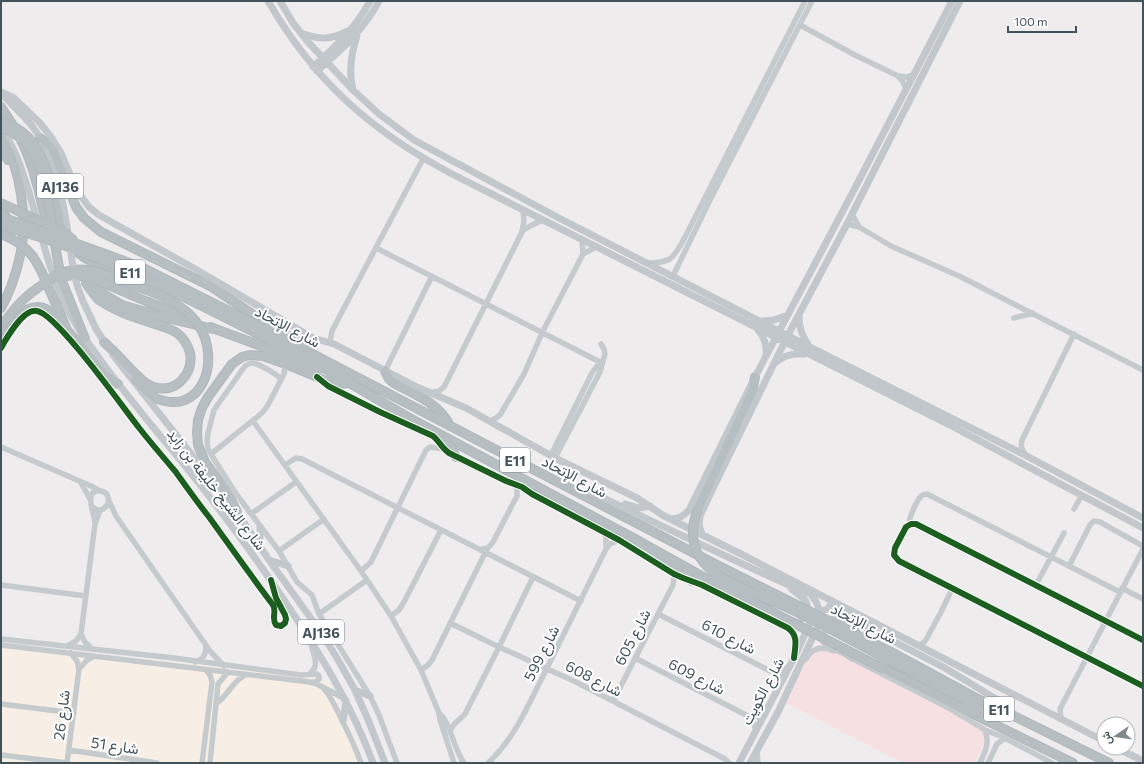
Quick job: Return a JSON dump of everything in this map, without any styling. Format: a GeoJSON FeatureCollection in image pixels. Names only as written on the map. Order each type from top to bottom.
{"type":"FeatureCollection","features":[{"type":"Feature","properties":{"kind":"highway"},"geometry":{"type":"LineString","coordinates":[[1,107],[19,136],[30,159],[45,217],[49,226],[82,273],[99,291],[122,305],[159,316],[213,329]]}},
{"type":"Feature","properties":{"kind":"highway"},"geometry":{"type":"LineString","coordinates":[[1,122],[19,128],[35,146],[46,166],[54,195],[61,231],[74,249],[82,256],[130,280],[140,287]]}},
{"type":"Feature","properties":{"kind":"highway"},"geometry":{"type":"LineString","coordinates":[[1,128],[14,133],[22,139],[29,146],[38,164],[49,204],[62,281],[85,339]]}},
{"type":"Feature","properties":{"kind":"highway"},"geometry":{"type":"LineString","coordinates":[[1,137],[12,157],[19,180],[23,221],[21,250],[12,284],[1,308]]}},
{"type":"Feature","properties":{"kind":"highway"},"geometry":{"type":"LineString","coordinates":[[40,138],[53,150],[76,207],[84,218],[101,232],[212,287],[272,327],[305,345],[317,357]]}},
{"type":"Feature","properties":{"kind":"highway"},"geometry":{"type":"LineString","coordinates":[[1,149],[19,180]]}},
{"type":"Feature","properties":{"kind":"highway"},"geometry":{"type":"LineString","coordinates":[[1,202],[18,212],[59,229],[70,236],[74,249]]}},
{"type":"Feature","properties":{"kind":"highway"},"geometry":{"type":"LineString","coordinates":[[1,211],[5,215],[3,220]]}},
{"type":"Feature","properties":{"kind":"highway","name":"شارع الإتحاد"},"geometry":{"type":"LineString","coordinates":[[3,220],[148,280],[317,357],[888,655],[1109,763]]}},
{"type":"Feature","properties":{"kind":"highway"},"geometry":{"type":"LineString","coordinates":[[1,234],[22,244],[33,255],[41,268],[56,306],[68,330]]}},
{"type":"Feature","properties":{"kind":"highway"},"geometry":{"type":"LineString","coordinates":[[1,327],[22,300],[59,273],[68,270],[93,271],[103,273],[140,287],[173,302],[194,319],[202,331],[208,349],[207,375],[200,388],[194,395],[185,400],[176,402],[155,398],[122,366]]}},
{"type":"Feature","properties":{"kind":"highway"},"geometry":{"type":"LineString","coordinates":[[82,273],[93,294],[106,304],[127,314],[172,330],[182,337],[189,349],[190,366],[185,377],[177,385],[158,388],[151,386],[138,377],[104,342]]}},
{"type":"Feature","properties":{"kind":"highway"},"geometry":{"type":"LineString","coordinates":[[52,279],[73,275],[89,277],[213,329],[261,346],[309,367],[322,367]]}},
{"type":"Feature","properties":{"kind":"highway"},"geometry":{"type":"LineString","coordinates":[[1,337],[8,326],[19,314],[34,307],[44,308],[52,312],[105,375],[118,384]]}},
{"type":"Feature","properties":{"kind":"highway","name":"شارع الإتحاد"},"geometry":{"type":"LineString","coordinates":[[255,328],[384,404],[634,538],[709,580],[1063,760],[1073,763]]}},
{"type":"Feature","properties":{"kind":"highway"},"geometry":{"type":"LineString","coordinates":[[237,512],[228,494],[202,457],[198,445],[197,432],[200,414],[208,397],[232,364],[238,359],[250,355],[259,355],[283,362],[334,383],[350,383]]}},
{"type":"Feature","properties":{"kind":"highway"},"geometry":{"type":"LineString","coordinates":[[389,373],[388,376],[394,383],[429,402],[438,409],[450,426]]}},
{"type":"Feature","properties":{"kind":"highway"},"geometry":{"type":"LineString","coordinates":[[755,377],[754,386],[750,396],[694,518],[694,542],[702,560],[712,571],[731,583],[888,655],[963,699],[983,713],[996,725]]}},
{"type":"Feature","properties":{"kind":"highway"},"geometry":{"type":"LineString","coordinates":[[448,438],[456,457]]}},
{"type":"Feature","properties":{"kind":"highway"},"geometry":{"type":"LineString","coordinates":[[634,538],[645,550],[692,581]]}},
{"type":"Feature","properties":{"kind":"highway"},"geometry":{"type":"LineString","coordinates":[[937,702],[955,705]]}},
{"type":"Feature","properties":{"kind":"main road"},"geometry":{"type":"LineString","coordinates":[[268,1],[292,40],[315,69],[344,99],[367,120],[389,137],[423,158],[454,176],[941,420],[1143,528]]}},
{"type":"Feature","properties":{"kind":"main road"},"geometry":{"type":"LineString","coordinates":[[280,1],[300,33],[353,90],[392,125],[420,144],[543,210],[1025,455],[1143,518]]}},
{"type":"Feature","properties":{"kind":"main road"},"geometry":{"type":"LineString","coordinates":[[325,61],[350,30],[370,1]]}},
{"type":"Feature","properties":{"kind":"main road"},"geometry":{"type":"LineString","coordinates":[[315,69],[357,34],[370,18],[379,1]]}},
{"type":"Feature","properties":{"kind":"main road"},"geometry":{"type":"LineString","coordinates":[[671,519],[680,518],[687,512],[755,377],[952,1]]}},
{"type":"Feature","properties":{"kind":"main road"},"geometry":{"type":"LineString","coordinates":[[702,534],[700,528],[701,513],[788,335],[847,224],[960,1]]}},
{"type":"Feature","properties":{"kind":"main road"},"geometry":{"type":"LineString","coordinates":[[300,33],[314,38],[327,39],[336,37],[350,30]]}},
{"type":"Feature","properties":{"kind":"main road"},"geometry":{"type":"LineString","coordinates":[[353,90],[351,60],[357,34]]}},
{"type":"Feature","properties":{"kind":"main road"},"geometry":{"type":"LineString","coordinates":[[1,93],[14,98],[40,123],[59,149],[81,196],[89,207],[99,216],[197,270],[313,338],[330,342],[389,373],[489,421],[553,457],[633,496],[659,513],[1096,737]]}},
{"type":"Feature","properties":{"kind":"main road","name":"AJ136"},"geometry":{"type":"LineString","coordinates":[[1,93],[32,126],[52,162],[59,182],[74,249]]}},
{"type":"Feature","properties":{"kind":"main road","name":"شارع الشيخ خليفة بن زايد"},"geometry":{"type":"LineString","coordinates":[[1,128],[16,153],[25,178],[52,272],[68,312],[85,339],[118,384],[216,504],[271,580],[311,640],[330,672],[345,700],[373,763]]}},
{"type":"Feature","properties":{"kind":"main road"},"geometry":{"type":"LineString","coordinates":[[847,224],[844,216],[856,193],[856,186]]}},
{"type":"Feature","properties":{"kind":"main road","name":"شارع الشيخ خليفة بن زايد"},"geometry":{"type":"LineString","coordinates":[[74,249],[74,276],[77,287],[81,298],[104,342],[237,512],[338,658],[355,690],[385,763]]}},
{"type":"Feature","properties":{"kind":"main road"},"geometry":{"type":"LineString","coordinates":[[759,320],[774,320],[788,315]]}},
{"type":"Feature","properties":{"kind":"main road"},"geometry":{"type":"LineString","coordinates":[[799,315],[799,324],[802,334],[809,346]]}},
{"type":"Feature","properties":{"kind":"main road"},"geometry":{"type":"LineString","coordinates":[[755,327],[764,339],[766,357]]}},
{"type":"Feature","properties":{"kind":"main road"},"geometry":{"type":"LineString","coordinates":[[774,363],[789,355],[809,355]]}},
{"type":"Feature","properties":{"kind":"main road"},"geometry":{"type":"LineString","coordinates":[[582,495],[592,494],[606,500],[812,596],[868,628],[945,668],[988,694],[1001,703],[1016,717]]}},
{"type":"Feature","properties":{"kind":"main road"},"geometry":{"type":"LineString","coordinates":[[606,500],[620,502],[636,508],[650,506]]}},
{"type":"Feature","properties":{"kind":"main road"},"geometry":{"type":"LineString","coordinates":[[687,512],[692,518],[700,519]]}},
{"type":"Feature","properties":{"kind":"main road"},"geometry":{"type":"LineString","coordinates":[[260,527],[260,547]]}},
{"type":"Feature","properties":{"kind":"main road"},"geometry":{"type":"LineString","coordinates":[[714,541],[723,554]]}},
{"type":"Feature","properties":{"kind":"main road"},"geometry":{"type":"LineString","coordinates":[[269,560],[288,566]]}},
{"type":"Feature","properties":{"kind":"main road"},"geometry":{"type":"LineString","coordinates":[[773,620],[781,621],[794,627],[799,624],[807,603],[806,600],[789,586]]}},
{"type":"Feature","properties":{"kind":"main road"},"geometry":{"type":"LineString","coordinates":[[812,596],[820,612],[835,608]]}},
{"type":"Feature","properties":{"kind":"main road","name":"شارع الكويت"},"geometry":{"type":"LineString","coordinates":[[741,760],[783,680],[811,621],[820,612]]}},
{"type":"Feature","properties":{"kind":"main road","name":"شارع الكويت"},"geometry":{"type":"LineString","coordinates":[[750,763],[790,687],[819,624],[820,612]]}},
{"type":"Feature","properties":{"kind":"main road"},"geometry":{"type":"LineString","coordinates":[[852,658],[824,643],[822,635],[831,619],[835,617],[838,617],[856,627],[868,628]]}},
{"type":"Feature","properties":{"kind":"main road"},"geometry":{"type":"LineString","coordinates":[[979,677],[988,694]]}},
{"type":"Feature","properties":{"kind":"main road"},"geometry":{"type":"LineString","coordinates":[[780,708],[780,698],[787,682],[783,680]]}},
{"type":"Feature","properties":{"kind":"main road"},"geometry":{"type":"LineString","coordinates":[[355,690],[370,696]]}},
{"type":"Feature","properties":{"kind":"main road"},"geometry":{"type":"LineString","coordinates":[[342,721],[345,700]]}},
{"type":"Feature","properties":{"kind":"main road"},"geometry":{"type":"LineString","coordinates":[[1133,756],[1143,761]]}},
{"type":"Feature","properties":{"kind":"street"},"geometry":{"type":"LineString","coordinates":[[648,263],[661,263],[668,261],[674,256],[805,1]]}},
{"type":"Feature","properties":{"kind":"street"},"geometry":{"type":"LineString","coordinates":[[673,276],[812,1]]}},
{"type":"Feature","properties":{"kind":"street"},"geometry":{"type":"LineString","coordinates":[[800,25],[855,55],[898,76],[906,77],[914,75]]}},
{"type":"Feature","properties":{"kind":"street"},"geometry":{"type":"LineString","coordinates":[[898,76],[906,89]]}},
{"type":"Feature","properties":{"kind":"street"},"geometry":{"type":"LineString","coordinates":[[330,342],[332,331],[423,158]]}},
{"type":"Feature","properties":{"kind":"street"},"geometry":{"type":"LineString","coordinates":[[430,393],[439,391],[444,387],[522,232],[524,221],[523,210]]}},
{"type":"Feature","properties":{"kind":"street"},"geometry":{"type":"LineString","coordinates":[[852,214],[859,227]]}},
{"type":"Feature","properties":{"kind":"street"},"geometry":{"type":"LineString","coordinates":[[522,232],[530,226],[543,220]]}},
{"type":"Feature","properties":{"kind":"street"},"geometry":{"type":"LineString","coordinates":[[847,224],[859,227],[891,246],[959,276],[1143,370]]}},
{"type":"Feature","properties":{"kind":"street"},"geometry":{"type":"LineString","coordinates":[[684,239],[690,242]]}},
{"type":"Feature","properties":{"kind":"street"},"geometry":{"type":"LineString","coordinates":[[582,240],[583,254]]}},
{"type":"Feature","properties":{"kind":"street"},"geometry":{"type":"LineString","coordinates":[[489,421],[494,420],[500,415],[524,374],[542,332],[583,254],[596,247]]}},
{"type":"Feature","properties":{"kind":"street"},"geometry":{"type":"LineString","coordinates":[[376,248],[602,363]]}},
{"type":"Feature","properties":{"kind":"street"},"geometry":{"type":"LineString","coordinates":[[389,373],[390,361],[432,276]]}},
{"type":"Feature","properties":{"kind":"street"},"geometry":{"type":"LineString","coordinates":[[1,348],[17,324],[29,312],[34,310],[40,311],[52,320],[89,362],[141,430],[175,471],[273,605],[275,611],[274,622],[276,625],[281,626],[285,623],[286,619],[276,598],[271,580]]}},
{"type":"Feature","properties":{"kind":"street"},"geometry":{"type":"LineString","coordinates":[[1014,318],[1033,313]]}},
{"type":"Feature","properties":{"kind":"street"},"geometry":{"type":"LineString","coordinates":[[1025,455],[1021,449],[1023,438],[1074,334]]}},
{"type":"Feature","properties":{"kind":"street"},"geometry":{"type":"LineString","coordinates":[[553,457],[598,377],[605,354],[601,344]]}},
{"type":"Feature","properties":{"kind":"street"},"geometry":{"type":"LineString","coordinates":[[211,454],[260,416],[285,370],[283,362]]}},
{"type":"Feature","properties":{"kind":"street"},"geometry":{"type":"LineString","coordinates":[[281,379],[273,372],[255,364],[245,366],[214,410],[207,437],[207,445],[211,454],[260,527],[279,551],[299,584],[312,596],[319,614],[370,696],[379,715],[397,763]]}},
{"type":"Feature","properties":{"kind":"street"},"geometry":{"type":"LineString","coordinates":[[317,377],[325,384],[342,393],[433,436],[438,440],[444,450]]}},
{"type":"Feature","properties":{"kind":"street"},"geometry":{"type":"LineString","coordinates":[[444,387],[447,400]]}},
{"type":"Feature","properties":{"kind":"street"},"geometry":{"type":"LineString","coordinates":[[500,415],[501,428]]}},
{"type":"Feature","properties":{"kind":"street"},"geometry":{"type":"LineString","coordinates":[[253,421],[361,571],[391,616],[421,670],[440,713],[446,720],[458,755],[464,763]]}},
{"type":"Feature","properties":{"kind":"street"},"geometry":{"type":"LineString","coordinates":[[1,447],[106,493],[116,516],[206,646],[225,666]]}},
{"type":"Feature","properties":{"kind":"street"},"geometry":{"type":"LineString","coordinates":[[361,571],[371,562],[427,448],[430,447],[444,450],[513,484],[522,486],[532,494],[604,531],[674,574],[702,585],[773,620],[790,630],[794,635],[796,644],[794,658]]}},
{"type":"Feature","properties":{"kind":"street"},"geometry":{"type":"LineString","coordinates":[[285,465],[296,458],[302,458],[581,601]]}},
{"type":"Feature","properties":{"kind":"street"},"geometry":{"type":"LineString","coordinates":[[81,482],[90,499],[95,524]]}},
{"type":"Feature","properties":{"kind":"street"},"geometry":{"type":"LineString","coordinates":[[251,514],[296,482]]}},
{"type":"Feature","properties":{"kind":"street"},"geometry":{"type":"LineString","coordinates":[[421,670],[430,663],[483,551],[493,542],[516,496],[517,489],[513,484]]}},
{"type":"Feature","properties":{"kind":"street"},"geometry":{"type":"LineString","coordinates":[[90,499],[93,493],[100,491]]}},
{"type":"Feature","properties":{"kind":"street"},"geometry":{"type":"LineString","coordinates":[[909,525],[911,515],[919,499],[922,495],[927,494],[1069,566],[1143,599]]}},
{"type":"Feature","properties":{"kind":"street"},"geometry":{"type":"LineString","coordinates":[[1074,509],[1082,495]]}},
{"type":"Feature","properties":{"kind":"street"},"geometry":{"type":"LineString","coordinates":[[65,646],[76,641],[81,634],[95,524],[101,510],[109,501]]}},
{"type":"Feature","properties":{"kind":"street"},"geometry":{"type":"LineString","coordinates":[[91,505],[94,508],[109,512],[116,516]]}},
{"type":"Feature","properties":{"kind":"street"},"geometry":{"type":"LineString","coordinates":[[279,551],[324,519]]}},
{"type":"Feature","properties":{"kind":"street"},"geometry":{"type":"LineString","coordinates":[[1061,719],[1060,709],[1143,547],[1100,522],[1094,521],[1090,525],[1069,566]]}},
{"type":"Feature","properties":{"kind":"street"},"geometry":{"type":"LineString","coordinates":[[1143,640],[916,524],[909,525],[905,528],[893,553],[898,561],[1143,686]]}},
{"type":"Feature","properties":{"kind":"street"},"geometry":{"type":"LineString","coordinates":[[391,616],[399,610],[404,602],[441,530]]}},
{"type":"Feature","properties":{"kind":"street"},"geometry":{"type":"LineString","coordinates":[[604,531],[606,538],[606,549]]}},
{"type":"Feature","properties":{"kind":"street"},"geometry":{"type":"LineString","coordinates":[[1036,585],[1064,533]]}},
{"type":"Feature","properties":{"kind":"street","name":"شارع 599"},"geometry":{"type":"LineString","coordinates":[[488,763],[502,749],[517,728],[606,549],[613,542],[619,540]]}},
{"type":"Feature","properties":{"kind":"street","name":"شارع 605"},"geometry":{"type":"LineString","coordinates":[[613,701],[673,585],[674,574]]}},
{"type":"Feature","properties":{"kind":"street"},"geometry":{"type":"LineString","coordinates":[[450,733],[452,726],[465,714],[533,577]]}},
{"type":"Feature","properties":{"kind":"street","name":"شارع 605"},"geometry":{"type":"LineString","coordinates":[[673,585],[683,578]]}},
{"type":"Feature","properties":{"kind":"street"},"geometry":{"type":"LineString","coordinates":[[319,614],[367,580]]}},
{"type":"Feature","properties":{"kind":"street"},"geometry":{"type":"LineString","coordinates":[[3,585],[86,596]]}},
{"type":"Feature","properties":{"kind":"street"},"geometry":{"type":"LineString","coordinates":[[917,645],[922,644],[926,640],[942,612],[952,589]]}},
{"type":"Feature","properties":{"kind":"street","name":"شارع 610"},"geometry":{"type":"LineString","coordinates":[[658,614],[772,672],[780,672],[790,666]]}},
{"type":"Feature","properties":{"kind":"street","name":"شارع 608"},"geometry":{"type":"LineString","coordinates":[[450,622],[613,701],[727,761],[734,759],[741,760]]}},
{"type":"Feature","properties":{"kind":"street"},"geometry":{"type":"LineString","coordinates":[[81,634],[85,642],[92,649]]}},
{"type":"Feature","properties":{"kind":"street"},"geometry":{"type":"LineString","coordinates":[[1,638],[301,675],[317,674],[319,678],[316,682],[310,682],[1,645]]}},
{"type":"Feature","properties":{"kind":"street"},"geometry":{"type":"LineString","coordinates":[[309,674],[315,669],[316,664],[311,640]]}},
{"type":"Feature","properties":{"kind":"street"},"geometry":{"type":"LineString","coordinates":[[926,640],[928,651]]}},
{"type":"Feature","properties":{"kind":"street"},"geometry":{"type":"LineString","coordinates":[[195,662],[201,659],[205,654],[206,646]]}},
{"type":"Feature","properties":{"kind":"street"},"geometry":{"type":"LineString","coordinates":[[790,687],[811,652],[816,649],[826,648],[852,658],[937,702],[985,730],[1005,738],[1052,763]]}},
{"type":"Feature","properties":{"kind":"street"},"geometry":{"type":"LineString","coordinates":[[71,653],[79,669],[87,660],[94,656]]}},
{"type":"Feature","properties":{"kind":"street","name":"شارع 609"},"geometry":{"type":"LineString","coordinates":[[635,658],[748,716],[763,716]]}},
{"type":"Feature","properties":{"kind":"street","name":"شارع 26"},"geometry":{"type":"LineString","coordinates":[[68,763],[79,669]]}},
{"type":"Feature","properties":{"kind":"street"},"geometry":{"type":"LineString","coordinates":[[202,763],[212,682],[210,675],[206,670]]}},
{"type":"Feature","properties":{"kind":"street"},"geometry":{"type":"LineString","coordinates":[[210,763],[218,684],[228,672]]}},
{"type":"Feature","properties":{"kind":"street"},"geometry":{"type":"LineString","coordinates":[[217,703],[238,680],[245,675]]}},
{"type":"Feature","properties":{"kind":"street"},"geometry":{"type":"LineString","coordinates":[[212,682],[216,680],[218,684]]}},
{"type":"Feature","properties":{"kind":"street"},"geometry":{"type":"LineString","coordinates":[[310,682],[345,700]]}},
{"type":"Feature","properties":{"kind":"street"},"geometry":{"type":"LineString","coordinates":[[322,688],[333,701],[354,743],[361,763]]}},
{"type":"Feature","properties":{"kind":"street"},"geometry":{"type":"LineString","coordinates":[[1,704],[74,713]]}},
{"type":"Feature","properties":{"kind":"street"},"geometry":{"type":"LineString","coordinates":[[1050,714],[1060,709]]}},
{"type":"Feature","properties":{"kind":"street"},"geometry":{"type":"LineString","coordinates":[[440,713],[440,720],[454,763]]}},
{"type":"Feature","properties":{"kind":"street"},"geometry":{"type":"LineString","coordinates":[[748,716],[753,722],[756,730]]}},
{"type":"Feature","properties":{"kind":"street"},"geometry":{"type":"LineString","coordinates":[[446,720],[456,722]]}},
{"type":"Feature","properties":{"kind":"street"},"geometry":{"type":"LineString","coordinates":[[980,763],[988,739],[985,730]]}},
{"type":"Feature","properties":{"kind":"street"},"geometry":{"type":"LineString","coordinates":[[988,763],[997,744],[1005,738]]}},
{"type":"Feature","properties":{"kind":"street"},"geometry":{"type":"LineString","coordinates":[[757,749],[758,763]]}},
{"type":"Feature","properties":{"kind":"street","name":"شارع 51"},"geometry":{"type":"LineString","coordinates":[[69,750],[157,763]]}},
{"type":"Feature","properties":{"kind":"street"},"geometry":{"type":"LineString","coordinates":[[985,751],[989,750],[992,754]]}},
{"type":"Feature","properties":{"kind":"street"},"geometry":{"type":"LineString","coordinates":[[1,755],[68,763]]}},
{"type":"Feature","properties":{"kind":"shaded area"},"geometry":{"type":"Polygon","coordinates":[[[825,642],[991,723],[991,730],[974,763],[903,763],[784,702],[811,652],[819,644],[825,642]]]}},
{"type":"Feature","properties":{"kind":"shaded area"},"geometry":{"type":"Polygon","coordinates":[[[1,643],[312,678],[330,683],[358,745],[363,763],[1,763],[1,643]]]}},
{"type":"Feature","properties":{"kind":"cycle path"},"geometry":{"type":"LineString","coordinates":[[1,348],[21,318],[32,311],[37,311],[47,316],[74,344],[144,434],[175,471],[273,605],[276,625],[281,626],[285,623],[286,619],[276,598],[271,580]]}},
{"type":"Feature","properties":{"kind":"cycle path"},"geometry":{"type":"LineString","coordinates":[[317,377],[328,386],[433,436],[449,453],[506,481],[522,487],[532,494],[619,540],[674,574],[702,585],[788,628],[795,638],[794,658]]}},
{"type":"Feature","properties":{"kind":"cycle path"},"geometry":{"type":"LineString","coordinates":[[1143,640],[916,524],[911,524],[906,527],[895,548],[894,555],[899,561],[1143,686]]}}]}
